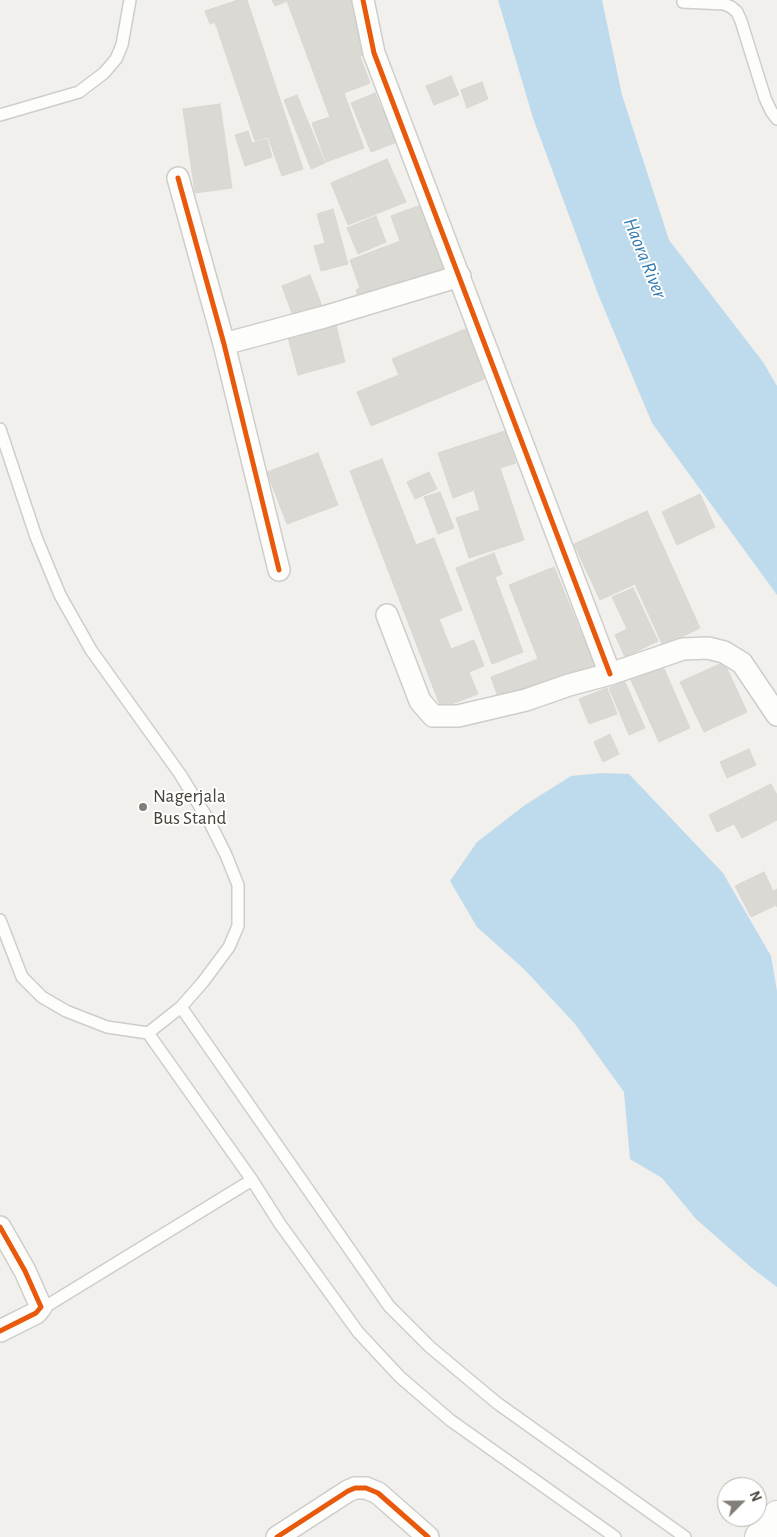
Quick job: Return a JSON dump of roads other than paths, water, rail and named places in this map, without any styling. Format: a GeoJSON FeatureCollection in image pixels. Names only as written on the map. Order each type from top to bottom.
{"type":"FeatureCollection","features":[{"type":"Feature","properties":{"kind":"street"},"geometry":{"type":"LineString","coordinates":[[362,0],[374,54],[610,674]]}},
{"type":"Feature","properties":{"kind":"street"},"geometry":{"type":"LineString","coordinates":[[178,178],[224,344],[279,570]]}},
{"type":"Feature","properties":{"kind":"street"},"geometry":{"type":"LineString","coordinates":[[224,344],[324,317],[460,276]]}},
{"type":"Feature","properties":{"kind":"street"},"geometry":{"type":"LineString","coordinates":[[387,615],[420,701],[433,716],[458,716],[526,700],[683,649],[708,648],[724,652],[742,663],[777,715]]}},
{"type":"Feature","properties":{"kind":"street"},"geometry":{"type":"LineString","coordinates":[[0,1226],[25,1271],[40,1304],[40,1310],[0,1331]]}},
{"type":"Feature","properties":{"kind":"street"},"geometry":{"type":"LineString","coordinates":[[277,1537],[335,1498],[348,1491],[361,1488],[378,1493],[428,1537]]}},
{"type":"Feature","properties":{"kind":"street"},"geometry":{"type":"LineString","coordinates":[[759,1537],[777,1515]]}},
{"type":"Feature","properties":{"kind":"lane"},"geometry":{"type":"LineString","coordinates":[[0,115],[78,92],[100,77],[116,59],[119,52],[130,0]]}},
{"type":"Feature","properties":{"kind":"lane"},"geometry":{"type":"LineString","coordinates":[[683,2],[724,4],[737,12],[765,98],[777,119]]}},
{"type":"Feature","properties":{"kind":"lane"},"geometry":{"type":"LineString","coordinates":[[0,430],[36,537],[60,595],[91,650],[180,774],[204,813],[226,855],[238,885],[238,926],[229,947],[203,982],[181,1007],[148,1033]]}},
{"type":"Feature","properties":{"kind":"lane"},"geometry":{"type":"LineString","coordinates":[[0,920],[22,977],[42,997],[66,1011],[107,1027],[148,1033],[252,1180],[280,1224],[358,1332],[400,1377],[450,1420],[615,1537]]}},
{"type":"Feature","properties":{"kind":"lane"},"geometry":{"type":"LineString","coordinates":[[181,1007],[389,1306],[430,1347],[497,1403],[685,1537]]}},
{"type":"Feature","properties":{"kind":"lane"},"geometry":{"type":"LineString","coordinates":[[40,1310],[252,1180]]}},
{"type":"Feature","properties":{"kind":"water","name":"Haora River"},"geometry":{"type":"Polygon","coordinates":[[[498,0],[602,0],[622,95],[669,240],[763,362],[777,386],[777,595],[652,423],[598,294],[533,118],[498,0]]]}},
{"type":"Feature","properties":{"kind":"water"},"geometry":{"type":"Polygon","coordinates":[[[601,773],[629,774],[723,873],[771,956],[777,991],[777,1287],[753,1269],[696,1219],[662,1178],[630,1159],[624,1092],[575,1024],[525,970],[477,927],[450,881],[477,842],[525,805],[571,776],[601,773]]]}},
{"type":"Feature","properties":{"kind":"place","name":"Nagerjala Bus Stand"},"geometry":{"type":"Point","coordinates":[143,807]}}]}
